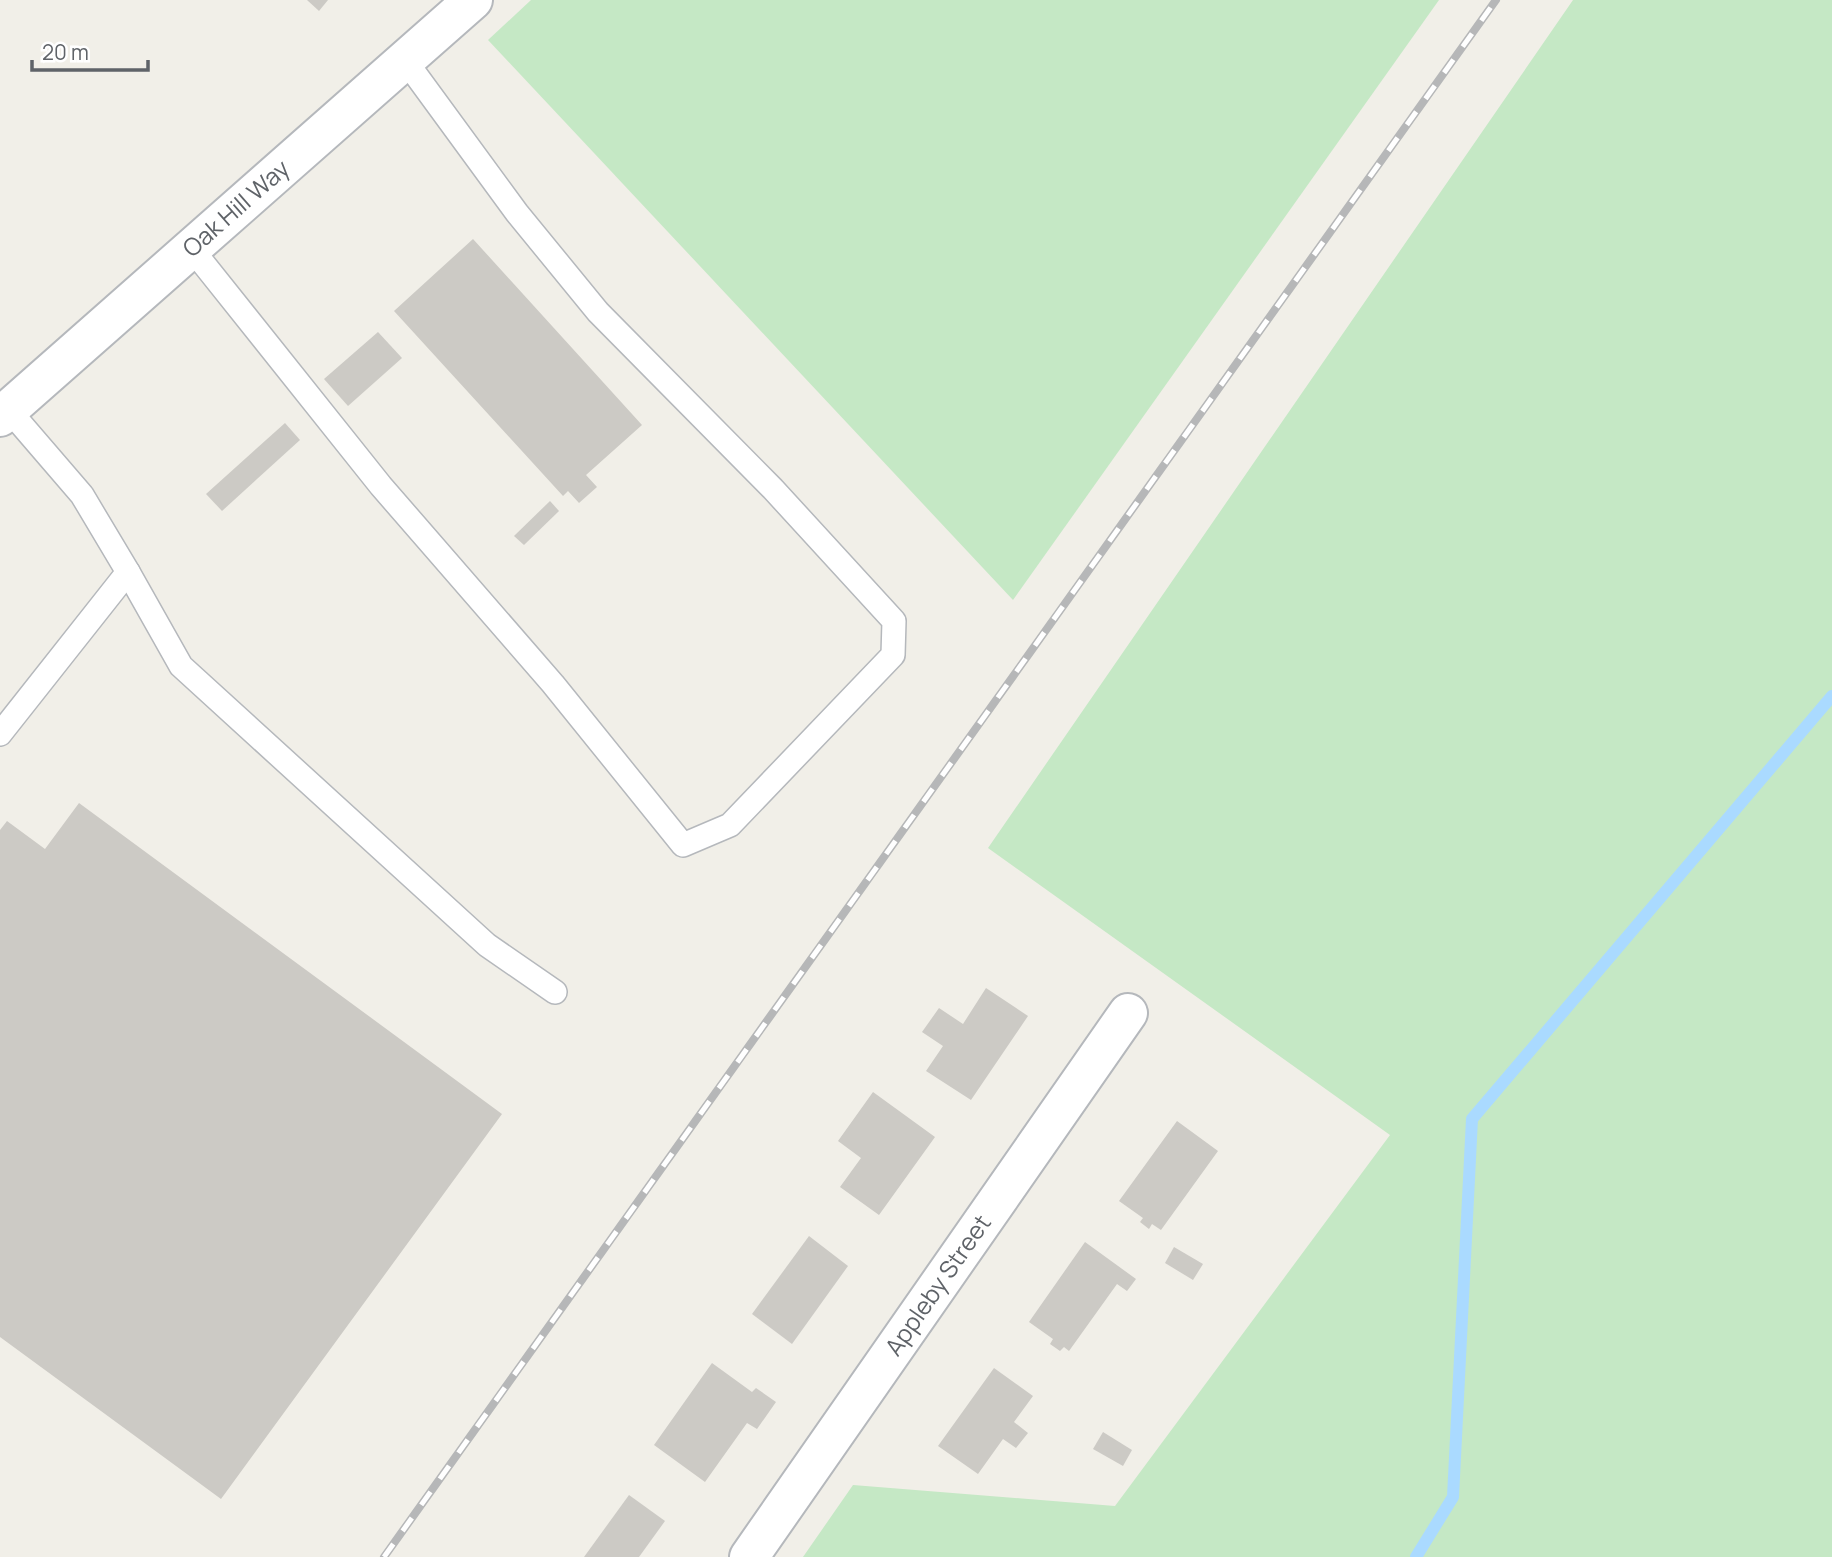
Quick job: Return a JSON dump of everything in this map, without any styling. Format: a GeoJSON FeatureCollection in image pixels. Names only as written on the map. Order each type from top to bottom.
{"type":"FeatureCollection","features":[{"type":"Feature","properties":{"kind":"street","name":"Oak Hill Way"},"geometry":{"type":"LineString","coordinates":[[4,413],[473,0]]}},
{"type":"Feature","properties":{"kind":"street","name":"Appleby Street"},"geometry":{"type":"LineString","coordinates":[[750,1557],[1128,1013]]}},
{"type":"Feature","properties":{"kind":"lane"},"geometry":{"type":"LineString","coordinates":[[191,248],[381,486],[553,684],[683,845],[730,825],[893,655],[894,621],[773,489],[598,312],[517,213],[405,60]]}},
{"type":"Feature","properties":{"kind":"lane"},"geometry":{"type":"LineString","coordinates":[[4,413],[82,495],[181,666],[487,945],[555,992]]}},
{"type":"Feature","properties":{"kind":"lane"},"geometry":{"type":"LineString","coordinates":[[4,719],[128,572]]}},
{"type":"Feature","properties":{"kind":"green space"},"geometry":{"type":"Polygon","coordinates":[[[531,0],[1439,0],[1013,600],[488,40],[531,0]]]}},
{"type":"Feature","properties":{"kind":"green space"},"geometry":{"type":"Polygon","coordinates":[[[1573,0],[1832,0],[1832,1557],[803,1557],[853,1485],[1115,1506],[1390,1135],[988,848],[1573,0]]]}},
{"type":"Feature","properties":{"kind":"building"},"geometry":{"type":"Polygon","coordinates":[[[307,0],[328,0],[319,11],[307,0]]]}},
{"type":"Feature","properties":{"kind":"building"},"geometry":{"type":"Polygon","coordinates":[[[473,239],[642,425],[586,475],[597,487],[579,503],[568,491],[563,496],[394,311],[473,239]]]}},
{"type":"Feature","properties":{"kind":"building"},"geometry":{"type":"Polygon","coordinates":[[[378,332],[402,358],[348,406],[324,379],[378,332]]]}},
{"type":"Feature","properties":{"kind":"building"},"geometry":{"type":"Polygon","coordinates":[[[285,423],[300,440],[222,511],[206,494],[285,423]]]}},
{"type":"Feature","properties":{"kind":"building"},"geometry":{"type":"Polygon","coordinates":[[[550,501],[559,511],[524,545],[514,536],[550,501]]]}},
{"type":"Feature","properties":{"kind":"building"},"geometry":{"type":"Polygon","coordinates":[[[79,803],[502,1114],[221,1499],[0,1337],[0,830],[7,821],[45,849],[79,803]]]}},
{"type":"Feature","properties":{"kind":"building"},"geometry":{"type":"Polygon","coordinates":[[[986,988],[1028,1016],[971,1100],[926,1071],[943,1046],[922,1032],[939,1008],[963,1024],[986,988]]]}},
{"type":"Feature","properties":{"kind":"building"},"geometry":{"type":"Polygon","coordinates":[[[873,1092],[935,1137],[879,1215],[840,1187],[861,1158],[838,1141],[873,1092]]]}},
{"type":"Feature","properties":{"kind":"building"},"geometry":{"type":"Polygon","coordinates":[[[1177,1121],[1218,1151],[1161,1230],[1152,1224],[1149,1229],[1140,1222],[1143,1218],[1119,1201],[1177,1121]]]}},
{"type":"Feature","properties":{"kind":"building"},"geometry":{"type":"Polygon","coordinates":[[[809,1236],[848,1266],[792,1344],[752,1314],[809,1236]]]}},
{"type":"Feature","properties":{"kind":"building"},"geometry":{"type":"Polygon","coordinates":[[[1085,1242],[1136,1279],[1127,1291],[1117,1284],[1069,1351],[1064,1347],[1060,1351],[1050,1344],[1053,1339],[1029,1322],[1085,1242]]]}},
{"type":"Feature","properties":{"kind":"building"},"geometry":{"type":"Polygon","coordinates":[[[1174,1247],[1203,1264],[1193,1280],[1165,1263],[1174,1247]]]}},
{"type":"Feature","properties":{"kind":"building"},"geometry":{"type":"Polygon","coordinates":[[[712,1363],[752,1392],[756,1388],[776,1402],[757,1429],[747,1423],[705,1482],[654,1445],[712,1363]]]}},
{"type":"Feature","properties":{"kind":"building"},"geometry":{"type":"Polygon","coordinates":[[[994,1368],[1033,1396],[1014,1422],[1028,1433],[1016,1448],[1003,1439],[978,1474],[938,1446],[994,1368]]]}},
{"type":"Feature","properties":{"kind":"building"},"geometry":{"type":"Polygon","coordinates":[[[1103,1432],[1132,1450],[1123,1466],[1093,1449],[1103,1432]]]}},
{"type":"Feature","properties":{"kind":"building"},"geometry":{"type":"Polygon","coordinates":[[[629,1495],[665,1521],[639,1557],[584,1557],[629,1495]]]}},
{"type":"Feature","properties":{"kind":"waterway"},"geometry":{"type":"LineString","coordinates":[[1416,1557],[1453,1497],[1472,1119],[1832,696]]}},
{"type":"Feature","properties":{"kind":"railway"},"geometry":{"type":"LineString","coordinates":[[384,1557],[1496,0]]}}]}
